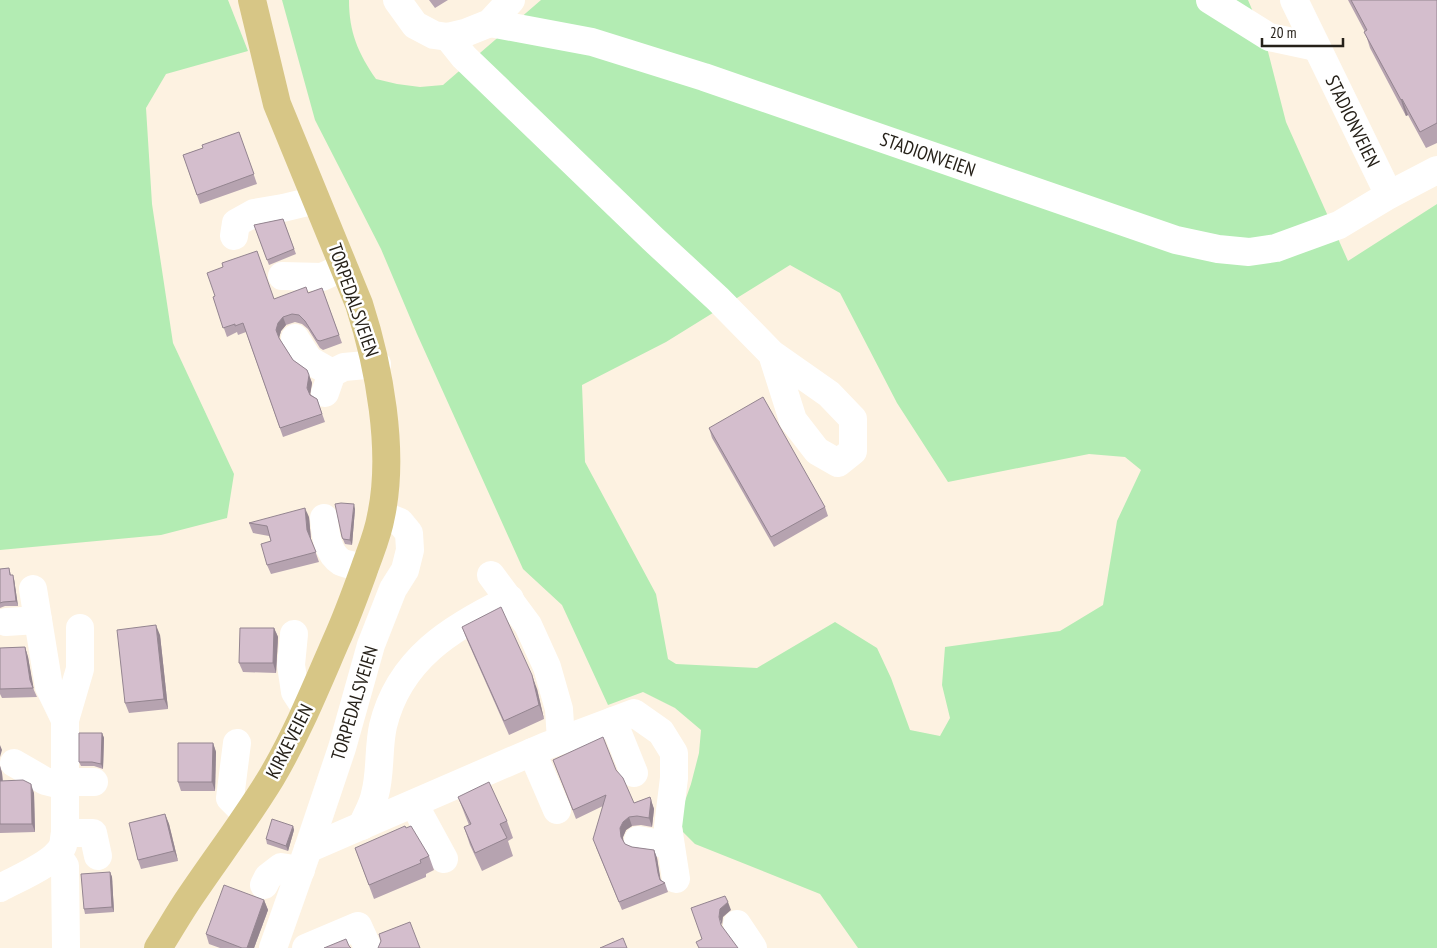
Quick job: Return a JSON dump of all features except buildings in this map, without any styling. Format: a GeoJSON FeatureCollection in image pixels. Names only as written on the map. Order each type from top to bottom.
{"type":"FeatureCollection","features":[{"type":"Feature","properties":{"kind":"main road","name":"TORPEDALSVEIEN"},"geometry":{"type":"LineString","coordinates":[[252,0],[277,104],[359,304],[376,364],[386,444],[382,515]]}},
{"type":"Feature","properties":{"kind":"main road","name":"KIRKEVEIEN"},"geometry":{"type":"LineString","coordinates":[[158,948],[190,897],[248,815],[272,777],[306,709],[348,614],[382,515]]}},
{"type":"Feature","properties":{"kind":"street"},"geometry":{"type":"LineString","coordinates":[[397,0],[415,25],[434,35],[448,38],[490,23],[511,0]]}},
{"type":"Feature","properties":{"kind":"street"},"geometry":{"type":"LineString","coordinates":[[1210,0],[1269,37],[1316,47]]}},
{"type":"Feature","properties":{"kind":"street","name":"STADIONVEIEN"},"geometry":{"type":"LineString","coordinates":[[1294,0],[1389,195]]}},
{"type":"Feature","properties":{"kind":"street","name":"STADIONVEIEN"},"geometry":{"type":"LineString","coordinates":[[490,23],[602,44],[704,77],[1176,240],[1218,249],[1249,252],[1276,248],[1339,225],[1389,195],[1437,170]]}},
{"type":"Feature","properties":{"kind":"street"},"geometry":{"type":"LineString","coordinates":[[448,38],[464,58],[646,233],[718,298],[772,354]]}},
{"type":"Feature","properties":{"kind":"street"},"geometry":{"type":"LineString","coordinates":[[234,236],[236,222],[254,213],[316,200]]}},
{"type":"Feature","properties":{"kind":"street"},"geometry":{"type":"LineString","coordinates":[[282,276],[322,278],[344,267]]}},
{"type":"Feature","properties":{"kind":"street"},"geometry":{"type":"LineString","coordinates":[[295,338],[309,360],[329,383],[344,367],[376,364]]}},
{"type":"Feature","properties":{"kind":"street","name":"TORPEDALSVEIEN"},"geometry":{"type":"LineString","coordinates":[[273,948],[342,748],[371,645],[393,588],[405,570],[410,550],[410,533],[400,522],[382,515]]}},
{"type":"Feature","properties":{"kind":"street"},"geometry":{"type":"LineString","coordinates":[[324,518],[326,534],[332,553],[342,562],[365,568]]}},
{"type":"Feature","properties":{"kind":"street"},"geometry":{"type":"LineString","coordinates":[[491,575],[528,625],[547,667],[559,709],[561,740]]}},
{"type":"Feature","properties":{"kind":"street"},"geometry":{"type":"LineString","coordinates":[[33,589],[49,687],[66,720]]}},
{"type":"Feature","properties":{"kind":"street"},"geometry":{"type":"LineString","coordinates":[[362,826],[375,795],[383,727],[392,697],[413,664],[438,642],[472,618],[510,599]]}},
{"type":"Feature","properties":{"kind":"street"},"geometry":{"type":"LineString","coordinates":[[6,622],[38,620]]}},
{"type":"Feature","properties":{"kind":"street"},"geometry":{"type":"LineString","coordinates":[[66,948],[65,866],[61,844],[65,784],[66,720],[80,669],[80,628]]}},
{"type":"Feature","properties":{"kind":"street"},"geometry":{"type":"LineString","coordinates":[[294,634],[292,665],[295,692],[306,709]]}},
{"type":"Feature","properties":{"kind":"street"},"geometry":{"type":"LineString","coordinates":[[264,885],[268,877],[281,867],[304,859],[362,826],[414,804],[472,788],[532,752],[624,717],[661,732],[674,753],[674,778],[668,827],[676,879]]}},
{"type":"Feature","properties":{"kind":"street"},"geometry":{"type":"LineString","coordinates":[[624,717],[634,773]]}},
{"type":"Feature","properties":{"kind":"street"},"geometry":{"type":"LineString","coordinates":[[236,744],[230,798],[248,815]]}},
{"type":"Feature","properties":{"kind":"street"},"geometry":{"type":"LineString","coordinates":[[532,752],[556,810]]}},
{"type":"Feature","properties":{"kind":"street"},"geometry":{"type":"LineString","coordinates":[[14,763],[45,781],[65,784],[94,782]]}},
{"type":"Feature","properties":{"kind":"street"},"geometry":{"type":"LineString","coordinates":[[414,804],[444,859]]}},
{"type":"Feature","properties":{"kind":"street"},"geometry":{"type":"LineString","coordinates":[[0,888],[40,867],[61,844],[93,833],[98,856]]}},
{"type":"Feature","properties":{"kind":"street"},"geometry":{"type":"LineString","coordinates":[[638,840],[656,843],[669,840]]}},
{"type":"Feature","properties":{"kind":"street"},"geometry":{"type":"LineString","coordinates":[[737,924],[753,948]]}},
{"type":"Feature","properties":{"kind":"street"},"geometry":{"type":"LineString","coordinates":[[306,948],[358,926],[368,948]]}},
{"type":"Feature","properties":{"kind":"green space"},"geometry":{"type":"Polygon","coordinates":[[[0,0],[228,0],[248,51],[166,74],[146,108],[152,204],[173,343],[234,474],[227,518],[161,535],[0,550],[0,0]]]}},
{"type":"Feature","properties":{"kind":"green space"},"geometry":{"type":"Polygon","coordinates":[[[282,0],[349,0],[349,12],[356,42],[364,60],[376,79],[420,87],[443,85],[541,0],[1248,0],[1265,40],[1286,122],[1348,261],[1437,204],[1437,948],[858,948],[820,894],[695,844],[683,832],[680,815],[699,753],[701,730],[675,708],[643,692],[608,705],[562,605],[523,569],[417,334],[381,249],[315,120],[282,0]],[[790,265],[666,342],[582,385],[585,462],[656,594],[668,659],[676,664],[757,668],[835,622],[877,648],[891,678],[910,730],[940,736],[950,718],[942,685],[945,647],[1060,631],[1103,605],[1117,521],[1141,470],[1125,457],[1089,454],[948,482],[897,403],[840,293],[790,265]]]}}]}
